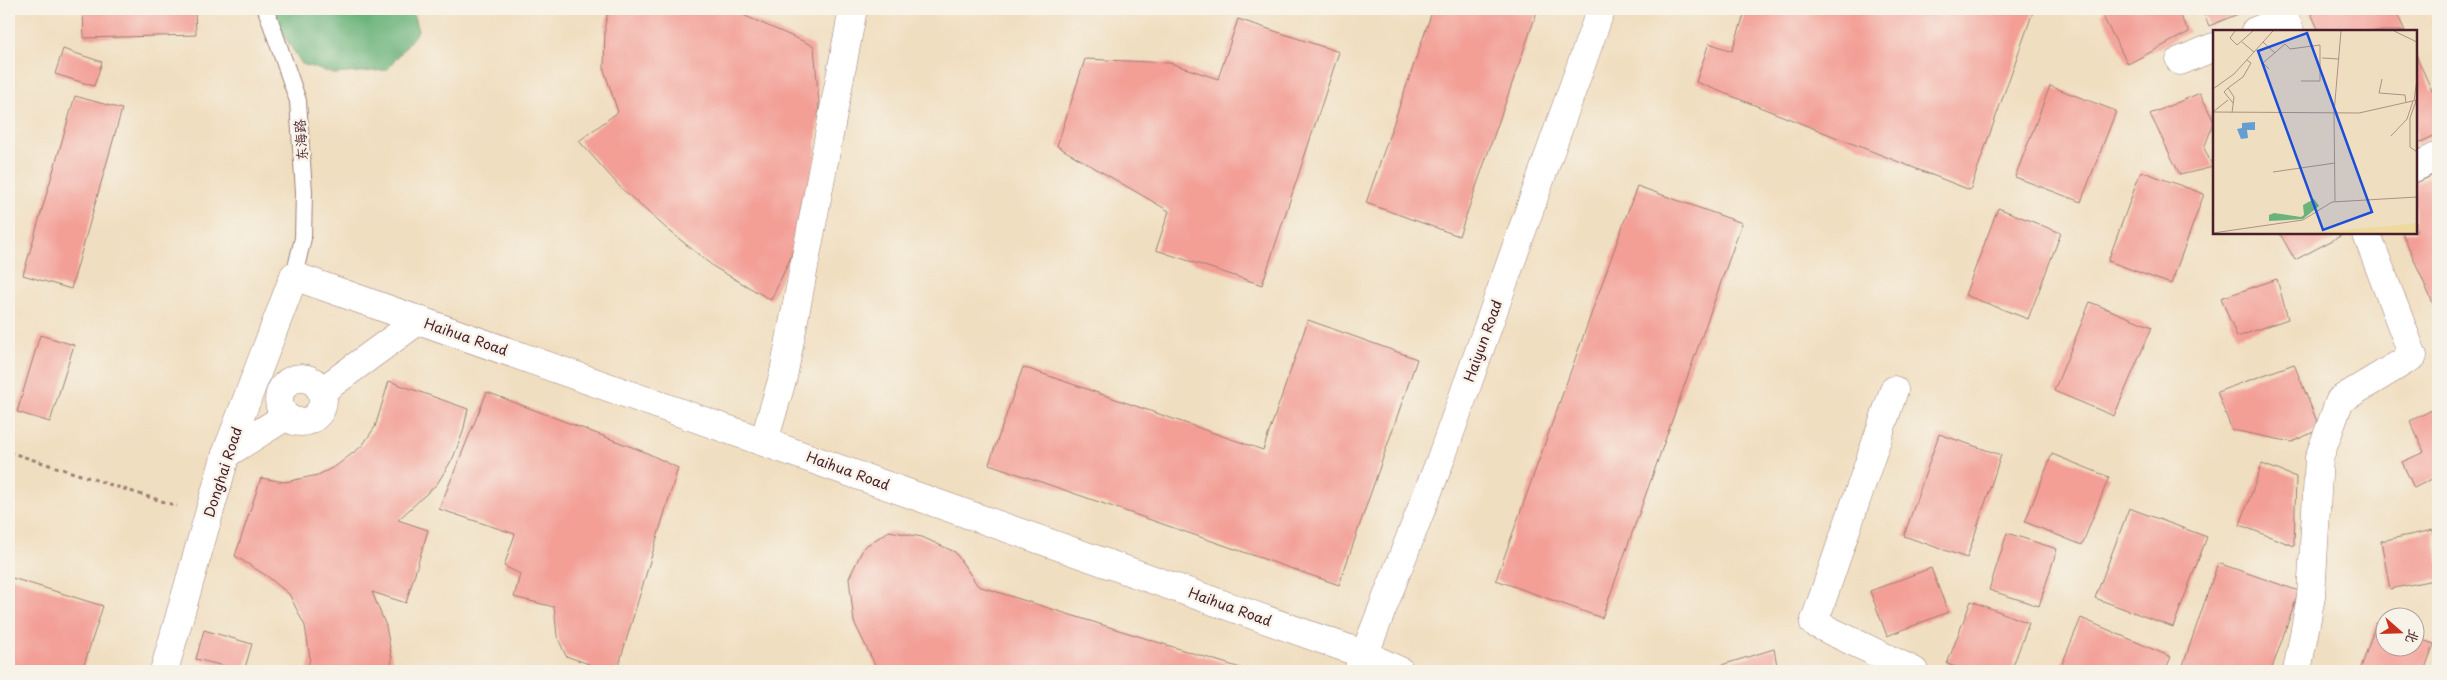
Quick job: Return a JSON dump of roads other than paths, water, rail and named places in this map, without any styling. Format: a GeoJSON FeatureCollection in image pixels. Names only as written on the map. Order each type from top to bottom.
{"type":"FeatureCollection","features":[{"type":"Feature","properties":{"kind":"street"},"geometry":{"type":"LineString","coordinates":[[764,441],[783,377],[853,9]]}},
{"type":"Feature","properties":{"kind":"street","name":"Haiyun Road"},"geometry":{"type":"LineString","coordinates":[[1360,663],[1440,461],[1601,9]]}},
{"type":"Feature","properties":{"kind":"street"},"geometry":{"type":"LineString","coordinates":[[2258,30],[2285,19],[2290,30]]}},
{"type":"Feature","properties":{"kind":"street"},"geometry":{"type":"LineString","coordinates":[[2180,61],[2213,48]]}},
{"type":"Feature","properties":{"kind":"street"},"geometry":{"type":"LineString","coordinates":[[2417,166],[2438,156]]}},
{"type":"Feature","properties":{"kind":"street"},"geometry":{"type":"LineString","coordinates":[[2297,671],[2311,597],[2319,458],[2340,400],[2413,356],[2367,234]]}},
{"type":"Feature","properties":{"kind":"street","name":"Haihua Road"},"geometry":{"type":"LineString","coordinates":[[294,276],[764,441],[1360,663],[1400,671]]}},
{"type":"Feature","properties":{"kind":"street","name":"Donghai Road"},"geometry":{"type":"LineString","coordinates":[[164,671],[226,454],[294,276]]}},
{"type":"Feature","properties":{"kind":"street"},"geometry":{"type":"LineString","coordinates":[[226,454],[285,417],[293,422],[311,421],[322,408],[322,391],[419,320]]}},
{"type":"Feature","properties":{"kind":"street"},"geometry":{"type":"LineString","coordinates":[[1894,390],[1814,623],[1914,671]]}},
{"type":"Feature","properties":{"kind":"lane","name":"东海路"},"geometry":{"type":"LineString","coordinates":[[266,9],[298,101],[304,192],[303,238],[294,276]]}}]}
